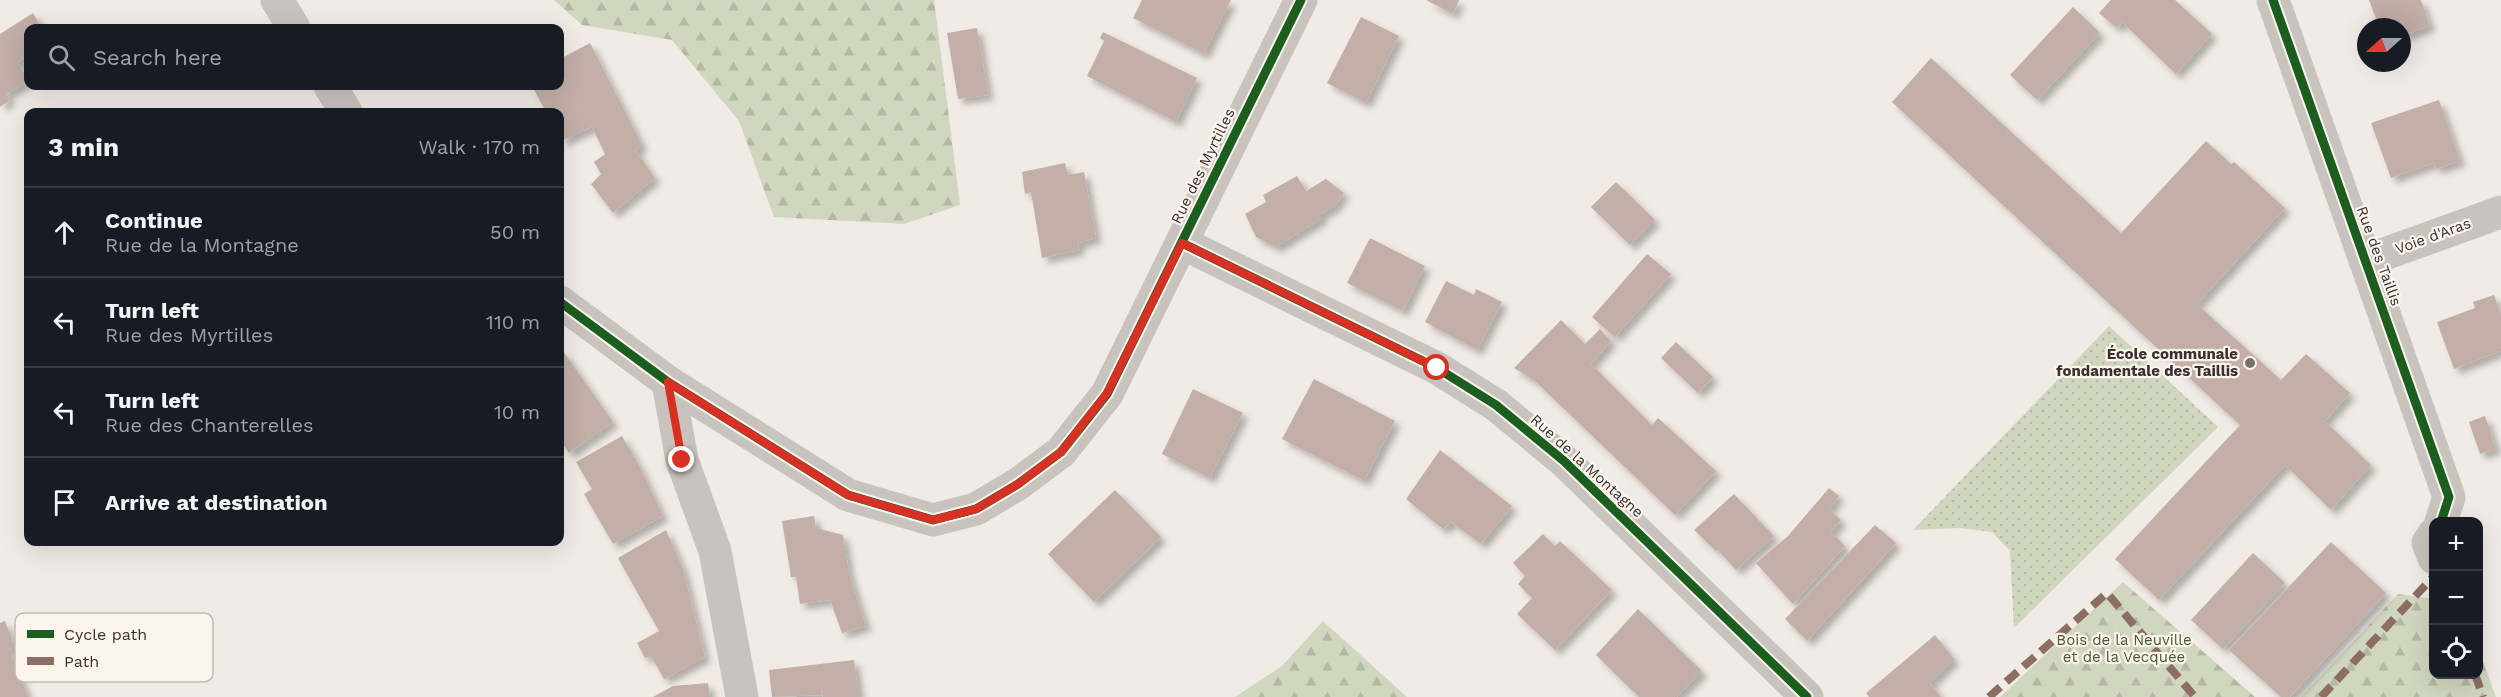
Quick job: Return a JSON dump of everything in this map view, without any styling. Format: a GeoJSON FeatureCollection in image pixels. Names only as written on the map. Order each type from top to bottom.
{"type":"FeatureCollection","features":[{"type":"Feature","properties":{"kind":"street"},"geometry":{"type":"LineString","coordinates":[[277,0],[292,24]]}},
{"type":"Feature","properties":{"kind":"street","name":"Rue des Myrtilles"},"geometry":{"type":"LineString","coordinates":[[564,305],[668,382],[848,495],[933,520],[976,509],[1018,484],[1061,452],[1100,402],[1182,243],[1301,0]]}},
{"type":"Feature","properties":{"kind":"street","name":"Rue des Taillis"},"geometry":{"type":"LineString","coordinates":[[2273,0],[2449,497],[2443,517]]}},
{"type":"Feature","properties":{"kind":"street"},"geometry":{"type":"LineString","coordinates":[[332,90],[344,108]]}},
{"type":"Feature","properties":{"kind":"street","name":"Voie d'Aras"},"geometry":{"type":"LineString","coordinates":[[2365,261],[2501,212]]}},
{"type":"Feature","properties":{"kind":"street","name":"Rue de la Montagne"},"geometry":{"type":"LineString","coordinates":[[1182,243],[1437,368],[1496,405],[1564,461],[1807,697]]}},
{"type":"Feature","properties":{"kind":"street"},"geometry":{"type":"LineString","coordinates":[[668,382],[682,460],[716,551],[742,697]]}},
{"type":"Feature","properties":{"kind":"green space"},"geometry":{"type":"Polygon","coordinates":[[[554,0],[934,0],[960,205],[904,224],[774,217],[739,121],[672,40],[582,25],[554,0]]]}},
{"type":"Feature","properties":{"kind":"green space"},"geometry":{"type":"Polygon","coordinates":[[[2109,326],[2218,427],[2014,628],[2010,551],[1992,532],[1959,528],[1913,530],[2109,326]]]}},
{"type":"Feature","properties":{"kind":"green space","name":"Bois de la Neuville et de la Vecquée"},"geometry":{"type":"Polygon","coordinates":[[[2123,582],[2255,697],[2000,697],[2123,582]]]}},
{"type":"Feature","properties":{"kind":"green space"},"geometry":{"type":"Polygon","coordinates":[[[2398,594],[2429,598],[2429,679],[2483,679],[2483,661],[2496,697],[2301,697],[2398,594]]]}},
{"type":"Feature","properties":{"kind":"green space"},"geometry":{"type":"Polygon","coordinates":[[[1323,621],[1407,697],[1235,697],[1282,666],[1323,621]]]}},
{"type":"Feature","properties":{"kind":"building"},"geometry":{"type":"Polygon","coordinates":[[[1142,0],[1231,0],[1204,54],[1133,18],[1142,0]]]}},
{"type":"Feature","properties":{"kind":"building"},"geometry":{"type":"Polygon","coordinates":[[[1426,0],[1459,0],[1453,14],[1426,0]]]}},
{"type":"Feature","properties":{"kind":"building"},"geometry":{"type":"Polygon","coordinates":[[[2111,0],[2175,0],[2212,34],[2176,74],[2122,22],[2117,28],[2099,13],[2111,0]]]}},
{"type":"Feature","properties":{"kind":"building"},"geometry":{"type":"Polygon","coordinates":[[[2369,0],[2421,0],[2430,26],[2411,33],[2411,18],[2376,18],[2369,0]]]}},
{"type":"Feature","properties":{"kind":"building"},"geometry":{"type":"Polygon","coordinates":[[[2073,7],[2100,33],[2037,100],[2010,75],[2073,7]]]}},
{"type":"Feature","properties":{"kind":"building"},"geometry":{"type":"Polygon","coordinates":[[[33,13],[40,24],[24,24],[24,58],[18,62],[24,73],[24,83],[7,94],[10,100],[0,107],[0,34],[33,13]]]}},
{"type":"Feature","properties":{"kind":"building"},"geometry":{"type":"Polygon","coordinates":[[[1361,17],[1399,36],[1366,103],[1327,83],[1361,17]]]}},
{"type":"Feature","properties":{"kind":"building"},"geometry":{"type":"Polygon","coordinates":[[[977,28],[988,95],[958,99],[947,33],[977,28]]]}},
{"type":"Feature","properties":{"kind":"building"},"geometry":{"type":"Polygon","coordinates":[[[1103,32],[1197,78],[1176,122],[1087,76],[1104,41],[1100,38],[1103,32]]]}},
{"type":"Feature","properties":{"kind":"building"},"geometry":{"type":"Polygon","coordinates":[[[590,43],[642,145],[636,151],[655,178],[613,213],[591,184],[601,174],[594,162],[605,154],[592,127],[564,140],[564,108],[544,108],[534,90],[564,90],[564,57],[590,43]]]}},
{"type":"Feature","properties":{"kind":"building"},"geometry":{"type":"Polygon","coordinates":[[[1931,58],[2121,233],[2206,141],[2231,164],[2234,162],[2285,208],[2197,304],[2281,380],[2306,354],[2350,393],[2325,421],[2371,465],[2331,510],[2285,465],[2159,600],[2115,559],[2240,425],[1892,102],[1931,58]]]}},
{"type":"Feature","properties":{"kind":"building"},"geometry":{"type":"Polygon","coordinates":[[[2439,100],[2460,161],[2436,169],[2434,163],[2391,178],[2371,123],[2439,100]]]}},
{"type":"Feature","properties":{"kind":"building"},"geometry":{"type":"Polygon","coordinates":[[[1065,163],[1068,175],[1084,172],[1096,238],[1078,243],[1079,250],[1042,258],[1031,192],[1025,194],[1022,172],[1065,163]]]}},
{"type":"Feature","properties":{"kind":"building"},"geometry":{"type":"Polygon","coordinates":[[[1297,176],[1306,191],[1326,179],[1344,193],[1335,206],[1321,214],[1321,219],[1276,247],[1256,237],[1245,214],[1266,202],[1263,195],[1297,176]]]}},
{"type":"Feature","properties":{"kind":"building"},"geometry":{"type":"Polygon","coordinates":[[[1616,182],[1655,220],[1630,245],[1591,207],[1616,182]]]}},
{"type":"Feature","properties":{"kind":"building"},"geometry":{"type":"Polygon","coordinates":[[[1370,238],[1425,266],[1403,311],[1347,283],[1370,238]]]}},
{"type":"Feature","properties":{"kind":"building"},"geometry":{"type":"Polygon","coordinates":[[[1647,254],[1671,274],[1615,337],[1592,317],[1647,254]]]}},
{"type":"Feature","properties":{"kind":"building"},"geometry":{"type":"Polygon","coordinates":[[[1446,281],[1474,295],[1476,289],[1502,302],[1477,350],[1425,322],[1446,281]]]}},
{"type":"Feature","properties":{"kind":"building"},"geometry":{"type":"Polygon","coordinates":[[[2494,295],[2501,315],[2501,351],[2454,369],[2437,322],[2475,308],[2473,302],[2494,295]]]}},
{"type":"Feature","properties":{"kind":"building"},"geometry":{"type":"Polygon","coordinates":[[[1561,320],[1585,344],[1600,329],[1611,341],[1591,364],[1652,425],[1658,418],[1716,471],[1675,515],[1535,381],[1514,368],[1561,320]]]}},
{"type":"Feature","properties":{"kind":"building"},"geometry":{"type":"Polygon","coordinates":[[[1676,342],[1713,377],[1698,393],[1661,358],[1676,342]]]}},
{"type":"Feature","properties":{"kind":"building"},"geometry":{"type":"Polygon","coordinates":[[[564,352],[613,422],[569,453],[564,446],[564,352]]]}},
{"type":"Feature","properties":{"kind":"building"},"geometry":{"type":"Polygon","coordinates":[[[1314,379],[1395,421],[1364,481],[1282,439],[1314,379]]]}},
{"type":"Feature","properties":{"kind":"building"},"geometry":{"type":"Polygon","coordinates":[[[1193,389],[1243,413],[1210,478],[1162,454],[1193,389]]]}},
{"type":"Feature","properties":{"kind":"building"},"geometry":{"type":"Polygon","coordinates":[[[2485,416],[2496,449],[2480,454],[2469,422],[2485,416]]]}},
{"type":"Feature","properties":{"kind":"building"},"geometry":{"type":"Polygon","coordinates":[[[622,436],[639,465],[663,516],[613,544],[584,494],[592,489],[576,462],[622,436]]]}},
{"type":"Feature","properties":{"kind":"building"},"geometry":{"type":"Polygon","coordinates":[[[1440,450],[1512,506],[1481,544],[1451,522],[1443,529],[1406,499],[1440,450]]]}},
{"type":"Feature","properties":{"kind":"building"},"geometry":{"type":"Polygon","coordinates":[[[1829,488],[1839,496],[1829,509],[1841,520],[1831,532],[1845,546],[1793,604],[1756,563],[1788,536],[1829,488]]]}},
{"type":"Feature","properties":{"kind":"building"},"geometry":{"type":"Polygon","coordinates":[[[1115,490],[1161,537],[1094,602],[1048,554],[1115,490]]]}},
{"type":"Feature","properties":{"kind":"building"},"geometry":{"type":"Polygon","coordinates":[[[1734,494],[1774,536],[1736,570],[1718,550],[1716,551],[1694,530],[1734,494]]]}},
{"type":"Feature","properties":{"kind":"building"},"geometry":{"type":"Polygon","coordinates":[[[814,516],[816,528],[843,535],[849,573],[866,626],[842,633],[830,600],[800,604],[796,577],[791,577],[782,521],[814,516]]]}},
{"type":"Feature","properties":{"kind":"building"},"geometry":{"type":"Polygon","coordinates":[[[1875,525],[1896,543],[1807,641],[1785,619],[1875,525]]]}},
{"type":"Feature","properties":{"kind":"building"},"geometry":{"type":"Polygon","coordinates":[[[666,530],[683,569],[705,657],[664,679],[651,656],[645,658],[637,643],[659,631],[618,558],[666,530]]]}},
{"type":"Feature","properties":{"kind":"building"},"geometry":{"type":"Polygon","coordinates":[[[1543,534],[1555,546],[1560,541],[1612,590],[1555,650],[1517,614],[1532,598],[1518,584],[1525,576],[1513,563],[1543,534]]]}},
{"type":"Feature","properties":{"kind":"building"},"geometry":{"type":"Polygon","coordinates":[[[2331,542],[2386,593],[2290,697],[2281,697],[2229,650],[2331,542]]]}},
{"type":"Feature","properties":{"kind":"building"},"geometry":{"type":"Polygon","coordinates":[[[2253,553],[2285,583],[2223,649],[2191,620],[2253,553]]]}},
{"type":"Feature","properties":{"kind":"building"},"geometry":{"type":"Polygon","coordinates":[[[1638,609],[1702,671],[1677,697],[1639,697],[1596,655],[1638,609]]]}},
{"type":"Feature","properties":{"kind":"building"},"geometry":{"type":"Polygon","coordinates":[[[5,621],[15,647],[9,649],[15,664],[15,682],[22,682],[28,697],[0,697],[0,623],[5,621]]]}},
{"type":"Feature","properties":{"kind":"building"},"geometry":{"type":"Polygon","coordinates":[[[1935,635],[1954,659],[1930,683],[1941,697],[1869,697],[1866,693],[1935,635]]]}},
{"type":"Feature","properties":{"kind":"building"},"geometry":{"type":"Polygon","coordinates":[[[854,660],[859,697],[823,697],[821,681],[822,695],[772,697],[769,670],[854,660]]]}},
{"type":"Feature","properties":{"kind":"building"},"geometry":{"type":"Polygon","coordinates":[[[708,683],[710,697],[653,697],[673,686],[708,683]]]}},
{"type":"Feature","properties":{"kind":"marked path"},"geometry":{"type":"LineString","coordinates":[[2321,697],[2429,581]]}},
{"type":"Feature","properties":{"kind":"marked path"},"geometry":{"type":"LineString","coordinates":[[1989,697],[2107,593],[2195,697]]}},
{"type":"Feature","properties":{"kind":"marked path"},"geometry":{"type":"LineString","coordinates":[[2477,679],[2483,697]]}},
{"type":"Feature","properties":{"kind":"cycle path"},"geometry":{"type":"LineString","coordinates":[[564,305],[668,382],[848,495],[933,520],[976,509],[1018,484],[1061,452],[1107,394],[1301,0]]}},
{"type":"Feature","properties":{"kind":"cycle path"},"geometry":{"type":"LineString","coordinates":[[2273,0],[2449,497],[2443,517]]}},
{"type":"Feature","properties":{"kind":"cycle path"},"geometry":{"type":"LineString","coordinates":[[1182,243],[1437,368],[1496,405],[1564,461],[1807,697]]}},
{"type":"Feature","properties":{"kind":"place","name":"École communale fondamentale des Taillis"},"geometry":{"type":"Point","coordinates":[2250,363]}},
{"type":"Feature","properties":{"kind":"route"},"geometry":{"type":"LineString","coordinates":[[682,460],[668,382],[848,495],[933,520],[976,509],[1018,484],[1061,452],[1107,393],[1182,243],[1437,368]]}}]}
